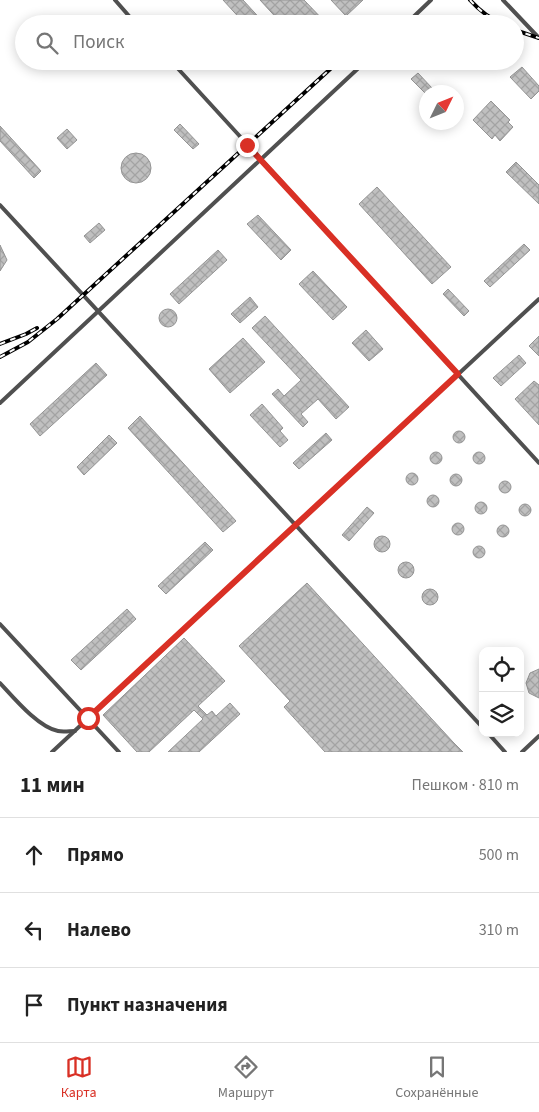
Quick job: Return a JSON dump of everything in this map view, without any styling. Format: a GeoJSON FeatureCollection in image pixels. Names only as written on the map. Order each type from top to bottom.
{"type":"FeatureCollection","features":[{"type":"Feature","properties":{"kind":"lane"},"geometry":{"type":"LineString","coordinates":[[115,0],[128,15]]}},
{"type":"Feature","properties":{"kind":"lane"},"geometry":{"type":"LineString","coordinates":[[415,15],[431,0]]}},
{"type":"Feature","properties":{"kind":"lane"},"geometry":{"type":"LineString","coordinates":[[503,0],[517,15]]}},
{"type":"Feature","properties":{"kind":"lane"},"geometry":{"type":"LineString","coordinates":[[524,22],[539,38]]}},
{"type":"Feature","properties":{"kind":"lane"},"geometry":{"type":"LineString","coordinates":[[179,70],[539,463]]}},
{"type":"Feature","properties":{"kind":"lane"},"geometry":{"type":"LineString","coordinates":[[0,403],[356,70]]}},
{"type":"Feature","properties":{"kind":"lane"},"geometry":{"type":"LineString","coordinates":[[0,205],[479,724]]}},
{"type":"Feature","properties":{"kind":"lane"},"geometry":{"type":"LineString","coordinates":[[52,752],[539,299]]}},
{"type":"Feature","properties":{"kind":"lane"},"geometry":{"type":"LineString","coordinates":[[0,624],[119,752]]}},
{"type":"Feature","properties":{"kind":"lane"},"geometry":{"type":"LineString","coordinates":[[0,683],[38,721],[58,731],[75,731]]}},
{"type":"Feature","properties":{"kind":"lane"},"geometry":{"type":"LineString","coordinates":[[492,737],[505,752]]}},
{"type":"Feature","properties":{"kind":"lane"},"geometry":{"type":"LineString","coordinates":[[522,752],[539,737]]}},
{"type":"Feature","properties":{"kind":"building"},"geometry":{"type":"Polygon","coordinates":[[[223,0],[243,0],[257,15],[237,15],[223,0]]]}},
{"type":"Feature","properties":{"kind":"building"},"geometry":{"type":"Polygon","coordinates":[[[260,0],[304,0],[318,15],[274,15],[260,0]]]}},
{"type":"Feature","properties":{"kind":"building"},"geometry":{"type":"Polygon","coordinates":[[[331,0],[363,0],[347,15],[331,0]]]}},
{"type":"Feature","properties":{"kind":"building"},"geometry":{"type":"Polygon","coordinates":[[[524,69],[539,86],[539,91],[531,99],[510,77],[518,70],[524,69]]]}},
{"type":"Feature","properties":{"kind":"building"},"geometry":{"type":"Polygon","coordinates":[[[418,73],[429,85],[419,85],[419,87],[411,79],[418,73]]]}},
{"type":"Feature","properties":{"kind":"building"},"geometry":{"type":"Polygon","coordinates":[[[491,101],[510,120],[508,122],[513,127],[500,141],[495,135],[492,139],[473,120],[491,101]]]}},
{"type":"Feature","properties":{"kind":"building"},"geometry":{"type":"Polygon","coordinates":[[[180,124],[199,144],[193,149],[174,130],[180,124]]]}},
{"type":"Feature","properties":{"kind":"building"},"geometry":{"type":"Polygon","coordinates":[[[0,126],[41,171],[34,178],[0,141],[0,126]]]}},
{"type":"Feature","properties":{"kind":"building"},"geometry":{"type":"Polygon","coordinates":[[[67,129],[77,140],[67,149],[57,138],[67,129]]]}},
{"type":"Feature","properties":{"kind":"building"},"geometry":{"type":"Polygon","coordinates":[[[136,153],[142,154],[150,162],[150,174],[142,182],[136,183],[130,182],[122,174],[121,168],[122,162],[130,154],[136,153]]]}},
{"type":"Feature","properties":{"kind":"building"},"geometry":{"type":"Polygon","coordinates":[[[516,162],[539,185],[539,204],[506,172],[516,162]]]}},
{"type":"Feature","properties":{"kind":"building"},"geometry":{"type":"Polygon","coordinates":[[[377,187],[451,267],[432,284],[359,204],[377,187]]]}},
{"type":"Feature","properties":{"kind":"building"},"geometry":{"type":"Polygon","coordinates":[[[258,215],[291,250],[281,260],[247,224],[258,215]]]}},
{"type":"Feature","properties":{"kind":"building"},"geometry":{"type":"Polygon","coordinates":[[[99,223],[105,230],[90,243],[84,236],[99,223]]]}},
{"type":"Feature","properties":{"kind":"building"},"geometry":{"type":"Polygon","coordinates":[[[524,244],[530,250],[490,287],[484,281],[524,244]]]}},
{"type":"Feature","properties":{"kind":"building"},"geometry":{"type":"Polygon","coordinates":[[[0,245],[7,260],[0,271],[0,245]]]}},
{"type":"Feature","properties":{"kind":"building"},"geometry":{"type":"Polygon","coordinates":[[[218,250],[227,260],[179,304],[170,294],[218,250]]]}},
{"type":"Feature","properties":{"kind":"building"},"geometry":{"type":"Polygon","coordinates":[[[313,271],[347,307],[333,320],[299,284],[313,271]]]}},
{"type":"Feature","properties":{"kind":"building"},"geometry":{"type":"Polygon","coordinates":[[[448,289],[469,311],[464,316],[443,294],[448,289]]]}},
{"type":"Feature","properties":{"kind":"building"},"geometry":{"type":"Polygon","coordinates":[[[250,297],[258,307],[240,323],[231,314],[250,297]]]}},
{"type":"Feature","properties":{"kind":"building"},"geometry":{"type":"Polygon","coordinates":[[[168,309],[174,312],[177,318],[174,324],[168,327],[162,324],[159,318],[162,312],[168,309]]]}},
{"type":"Feature","properties":{"kind":"building"},"geometry":{"type":"Polygon","coordinates":[[[265,316],[349,407],[336,419],[318,399],[301,414],[308,422],[303,427],[272,394],[278,389],[284,396],[301,380],[252,328],[265,316]]]}},
{"type":"Feature","properties":{"kind":"building"},"geometry":{"type":"Polygon","coordinates":[[[366,330],[383,349],[369,361],[352,343],[366,330]]]}},
{"type":"Feature","properties":{"kind":"building"},"geometry":{"type":"Polygon","coordinates":[[[539,336],[539,356],[529,346],[539,336]]]}},
{"type":"Feature","properties":{"kind":"building"},"geometry":{"type":"Polygon","coordinates":[[[243,338],[265,362],[230,393],[209,369],[243,338]]]}},
{"type":"Feature","properties":{"kind":"building"},"geometry":{"type":"Polygon","coordinates":[[[519,355],[526,363],[501,386],[493,378],[519,355]]]}},
{"type":"Feature","properties":{"kind":"building"},"geometry":{"type":"Polygon","coordinates":[[[96,363],[107,375],[40,436],[30,424],[96,363]]]}},
{"type":"Feature","properties":{"kind":"building"},"geometry":{"type":"Polygon","coordinates":[[[534,381],[539,385],[539,425],[515,399],[534,381]]]}},
{"type":"Feature","properties":{"kind":"building"},"geometry":{"type":"Polygon","coordinates":[[[262,404],[283,428],[280,431],[288,440],[280,447],[250,415],[262,404]]]}},
{"type":"Feature","properties":{"kind":"building"},"geometry":{"type":"Polygon","coordinates":[[[140,416],[236,521],[223,532],[128,428],[140,416]]]}},
{"type":"Feature","properties":{"kind":"building"},"geometry":{"type":"Polygon","coordinates":[[[461,431],[464,432],[464,442],[457,443],[454,442],[453,435],[454,432],[461,431]]]}},
{"type":"Feature","properties":{"kind":"building"},"geometry":{"type":"Polygon","coordinates":[[[326,433],[332,440],[299,469],[293,463],[326,433]]]}},
{"type":"Feature","properties":{"kind":"building"},"geometry":{"type":"Polygon","coordinates":[[[109,435],[117,443],[84,475],[77,467],[109,435]]]}},
{"type":"Feature","properties":{"kind":"building"},"geometry":{"type":"Polygon","coordinates":[[[438,452],[441,453],[441,463],[434,464],[431,463],[430,456],[431,453],[438,452]]]}},
{"type":"Feature","properties":{"kind":"building"},"geometry":{"type":"Polygon","coordinates":[[[481,452],[484,453],[484,463],[477,464],[474,463],[473,456],[474,453],[481,452]]]}},
{"type":"Feature","properties":{"kind":"building"},"geometry":{"type":"Polygon","coordinates":[[[414,473],[417,474],[417,484],[410,485],[407,484],[406,477],[407,474],[414,473]]]}},
{"type":"Feature","properties":{"kind":"building"},"geometry":{"type":"Polygon","coordinates":[[[458,474],[461,475],[461,485],[454,486],[451,485],[450,478],[451,475],[458,474]]]}},
{"type":"Feature","properties":{"kind":"building"},"geometry":{"type":"Polygon","coordinates":[[[507,481],[510,482],[510,492],[503,493],[500,492],[499,485],[500,482],[507,481]]]}},
{"type":"Feature","properties":{"kind":"building"},"geometry":{"type":"Polygon","coordinates":[[[435,495],[438,496],[438,506],[431,507],[428,506],[427,499],[428,496],[435,495]]]}},
{"type":"Feature","properties":{"kind":"building"},"geometry":{"type":"Polygon","coordinates":[[[483,502],[486,503],[486,513],[479,514],[476,513],[475,506],[476,503],[483,502]]]}},
{"type":"Feature","properties":{"kind":"building"},"geometry":{"type":"Polygon","coordinates":[[[527,504],[530,505],[530,515],[523,516],[520,515],[519,508],[520,505],[527,504]]]}},
{"type":"Feature","properties":{"kind":"building"},"geometry":{"type":"Polygon","coordinates":[[[367,507],[374,513],[349,541],[342,535],[367,507]]]}},
{"type":"Feature","properties":{"kind":"building"},"geometry":{"type":"Polygon","coordinates":[[[460,523],[463,524],[463,534],[456,535],[453,534],[452,527],[453,524],[460,523]]]}},
{"type":"Feature","properties":{"kind":"building"},"geometry":{"type":"Polygon","coordinates":[[[505,525],[508,526],[508,536],[501,537],[498,536],[497,529],[498,526],[505,525]]]}},
{"type":"Feature","properties":{"kind":"building"},"geometry":{"type":"Polygon","coordinates":[[[379,536],[385,536],[390,541],[388,550],[379,552],[374,547],[374,541],[379,536]]]}},
{"type":"Feature","properties":{"kind":"building"},"geometry":{"type":"Polygon","coordinates":[[[205,542],[213,550],[166,594],[158,586],[205,542]]]}},
{"type":"Feature","properties":{"kind":"building"},"geometry":{"type":"Polygon","coordinates":[[[481,546],[484,547],[484,557],[477,558],[474,557],[473,550],[474,547],[481,546]]]}},
{"type":"Feature","properties":{"kind":"building"},"geometry":{"type":"Polygon","coordinates":[[[403,562],[409,562],[414,567],[412,576],[403,578],[398,573],[398,567],[403,562]]]}},
{"type":"Feature","properties":{"kind":"building"},"geometry":{"type":"Polygon","coordinates":[[[307,583],[463,752],[325,752],[284,707],[290,701],[239,646],[307,583]]]}},
{"type":"Feature","properties":{"kind":"building"},"geometry":{"type":"Polygon","coordinates":[[[427,589],[433,589],[438,594],[436,603],[427,605],[422,600],[422,594],[427,589]]]}},
{"type":"Feature","properties":{"kind":"building"},"geometry":{"type":"Polygon","coordinates":[[[127,609],[136,619],[81,670],[71,660],[127,609]]]}},
{"type":"Feature","properties":{"kind":"building"},"geometry":{"type":"Polygon","coordinates":[[[184,638],[225,681],[198,706],[207,715],[212,711],[216,716],[230,703],[240,714],[199,752],[168,752],[203,719],[194,710],[149,752],[137,752],[103,715],[184,638]]]}},
{"type":"Feature","properties":{"kind":"building"},"geometry":{"type":"Polygon","coordinates":[[[539,669],[539,698],[529,693],[526,683],[530,673],[539,669]]]}},
{"type":"Feature","properties":{"kind":"railway"},"geometry":{"type":"LineString","coordinates":[[470,0],[486,15]]}},
{"type":"Feature","properties":{"kind":"railway"},"geometry":{"type":"LineString","coordinates":[[524,33],[539,38]]}},
{"type":"Feature","properties":{"kind":"railway"},"geometry":{"type":"LineString","coordinates":[[0,357],[28,342],[57,319],[329,70]]}},
{"type":"Feature","properties":{"kind":"railway"},"geometry":{"type":"LineString","coordinates":[[0,344],[37,328]]}},
{"type":"Feature","properties":{"kind":"route"},"geometry":{"type":"LineString","coordinates":[[88,718],[458,374],[247,145]]}}]}
